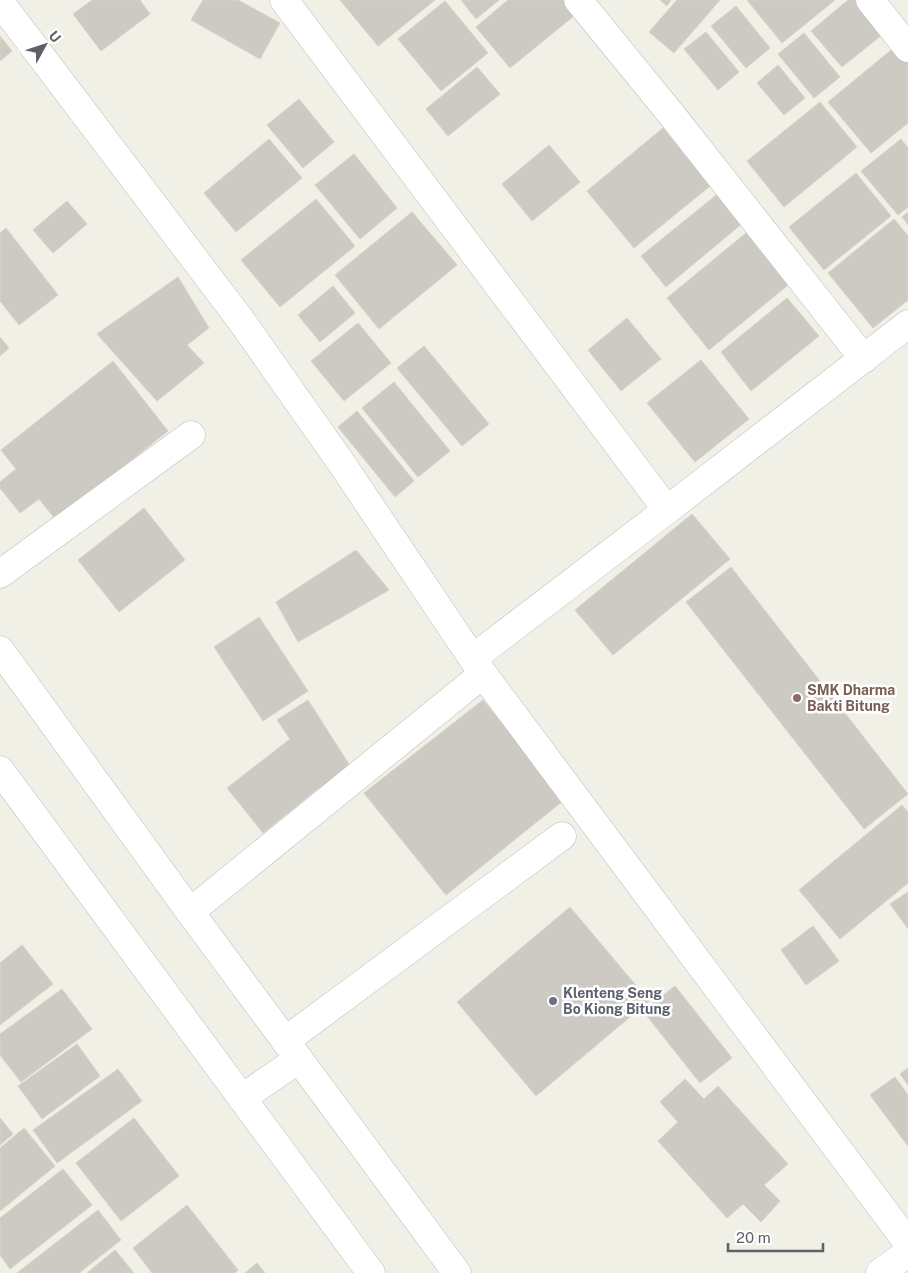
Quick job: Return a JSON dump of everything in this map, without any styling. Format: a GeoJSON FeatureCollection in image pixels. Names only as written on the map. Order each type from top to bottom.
{"type":"FeatureCollection","features":[{"type":"Feature","properties":{"kind":"street"},"geometry":{"type":"LineString","coordinates":[[284,0],[668,510]]}},
{"type":"Feature","properties":{"kind":"street"},"geometry":{"type":"LineString","coordinates":[[578,0],[672,114],[864,359]]}},
{"type":"Feature","properties":{"kind":"street"},"geometry":{"type":"LineString","coordinates":[[870,0],[908,48]]}},
{"type":"Feature","properties":{"kind":"street"},"geometry":{"type":"LineString","coordinates":[[0,2],[240,319],[340,461],[478,666],[908,1243]]}},
{"type":"Feature","properties":{"kind":"street"},"geometry":{"type":"LineString","coordinates":[[190,912],[478,666],[668,510],[908,324]]}},
{"type":"Feature","properties":{"kind":"street"},"geometry":{"type":"LineString","coordinates":[[0,574],[192,435]]}},
{"type":"Feature","properties":{"kind":"street"},"geometry":{"type":"LineString","coordinates":[[0,650],[190,912],[457,1273]]}},
{"type":"Feature","properties":{"kind":"street"},"geometry":{"type":"LineString","coordinates":[[0,770],[371,1273]]}},
{"type":"Feature","properties":{"kind":"street"},"geometry":{"type":"LineString","coordinates":[[242,1098],[292,1050],[562,836]]}},
{"type":"Feature","properties":{"kind":"street"},"geometry":{"type":"LineString","coordinates":[[880,1273],[908,1252]]}},
{"type":"Feature","properties":{"kind":"building"},"geometry":{"type":"Polygon","coordinates":[[[92,0],[140,0],[150,14],[101,51],[73,14],[92,0]]]}},
{"type":"Feature","properties":{"kind":"building"},"geometry":{"type":"Polygon","coordinates":[[[203,0],[238,0],[280,23],[260,59],[191,20],[203,0]]]}},
{"type":"Feature","properties":{"kind":"building"},"geometry":{"type":"Polygon","coordinates":[[[340,0],[435,0],[378,46],[340,0]]]}},
{"type":"Feature","properties":{"kind":"building"},"geometry":{"type":"Polygon","coordinates":[[[461,0],[499,0],[476,19],[461,0]]]}},
{"type":"Feature","properties":{"kind":"building"},"geometry":{"type":"Polygon","coordinates":[[[508,0],[571,0],[580,11],[510,68],[476,27],[508,0]]]}},
{"type":"Feature","properties":{"kind":"building"},"geometry":{"type":"Polygon","coordinates":[[[660,0],[671,0],[667,6],[660,0]]]}},
{"type":"Feature","properties":{"kind":"building"},"geometry":{"type":"Polygon","coordinates":[[[677,0],[720,0],[674,53],[649,32],[677,0]]]}},
{"type":"Feature","properties":{"kind":"building"},"geometry":{"type":"Polygon","coordinates":[[[747,0],[835,0],[782,43],[747,0]]]}},
{"type":"Feature","properties":{"kind":"building"},"geometry":{"type":"Polygon","coordinates":[[[848,0],[855,0],[883,34],[842,67],[811,31],[848,0]]]}},
{"type":"Feature","properties":{"kind":"building"},"geometry":{"type":"Polygon","coordinates":[[[445,1],[488,53],[441,91],[398,39],[445,1]]]}},
{"type":"Feature","properties":{"kind":"building"},"geometry":{"type":"Polygon","coordinates":[[[736,6],[770,48],[746,68],[711,26],[736,6]]]}},
{"type":"Feature","properties":{"kind":"building"},"geometry":{"type":"Polygon","coordinates":[[[706,32],[739,72],[718,90],[684,49],[706,32]]]}},
{"type":"Feature","properties":{"kind":"building"},"geometry":{"type":"Polygon","coordinates":[[[804,33],[840,77],[814,98],[778,54],[804,33]]]}},
{"type":"Feature","properties":{"kind":"building"},"geometry":{"type":"Polygon","coordinates":[[[0,36],[12,51],[0,61],[0,36]]]}},
{"type":"Feature","properties":{"kind":"building"},"geometry":{"type":"Polygon","coordinates":[[[896,46],[908,61],[908,123],[871,153],[828,102],[896,46]]]}},
{"type":"Feature","properties":{"kind":"building"},"geometry":{"type":"Polygon","coordinates":[[[778,65],[805,98],[784,115],[757,83],[778,65]]]}},
{"type":"Feature","properties":{"kind":"building"},"geometry":{"type":"Polygon","coordinates":[[[477,67],[500,94],[448,136],[426,109],[477,67]]]}},
{"type":"Feature","properties":{"kind":"building"},"geometry":{"type":"Polygon","coordinates":[[[299,99],[334,142],[303,168],[267,125],[299,99]]]}},
{"type":"Feature","properties":{"kind":"building"},"geometry":{"type":"Polygon","coordinates":[[[820,102],[857,147],[784,207],[747,161],[820,102]]]}},
{"type":"Feature","properties":{"kind":"building"},"geometry":{"type":"Polygon","coordinates":[[[663,128],[710,186],[634,248],[587,191],[663,128]]]}},
{"type":"Feature","properties":{"kind":"building"},"geometry":{"type":"Polygon","coordinates":[[[269,139],[302,178],[236,232],[204,193],[269,139]]]}},
{"type":"Feature","properties":{"kind":"building"},"geometry":{"type":"Polygon","coordinates":[[[901,139],[908,148],[908,207],[898,215],[861,171],[901,139]]]}},
{"type":"Feature","properties":{"kind":"building"},"geometry":{"type":"Polygon","coordinates":[[[549,145],[580,182],[532,221],[502,184],[549,145]]]}},
{"type":"Feature","properties":{"kind":"building"},"geometry":{"type":"Polygon","coordinates":[[[354,154],[397,208],[360,239],[315,185],[354,154]]]}},
{"type":"Feature","properties":{"kind":"building"},"geometry":{"type":"Polygon","coordinates":[[[856,173],[891,216],[824,270],[789,227],[856,173]]]}},
{"type":"Feature","properties":{"kind":"building"},"geometry":{"type":"Polygon","coordinates":[[[720,192],[744,222],[666,287],[641,256],[720,192]]]}},
{"type":"Feature","properties":{"kind":"building"},"geometry":{"type":"Polygon","coordinates":[[[316,199],[355,246],[280,307],[241,260],[316,199]]]}},
{"type":"Feature","properties":{"kind":"building"},"geometry":{"type":"Polygon","coordinates":[[[67,201],[87,224],[53,253],[33,230],[67,201]]]}},
{"type":"Feature","properties":{"kind":"building"},"geometry":{"type":"Polygon","coordinates":[[[412,212],[457,265],[379,329],[335,275],[412,212]]]}},
{"type":"Feature","properties":{"kind":"building"},"geometry":{"type":"Polygon","coordinates":[[[908,212],[908,225],[902,217],[908,212]]]}},
{"type":"Feature","properties":{"kind":"building"},"geometry":{"type":"Polygon","coordinates":[[[894,219],[908,236],[908,300],[873,328],[828,273],[894,219]]]}},
{"type":"Feature","properties":{"kind":"building"},"geometry":{"type":"Polygon","coordinates":[[[6,228],[58,295],[19,325],[0,301],[0,233],[6,228]]]}},
{"type":"Feature","properties":{"kind":"building"},"geometry":{"type":"Polygon","coordinates":[[[746,233],[788,285],[709,350],[667,298],[746,233]]]}},
{"type":"Feature","properties":{"kind":"building"},"geometry":{"type":"Polygon","coordinates":[[[178,277],[209,328],[187,345],[204,363],[157,401],[97,334],[178,277]]]}},
{"type":"Feature","properties":{"kind":"building"},"geometry":{"type":"Polygon","coordinates":[[[333,286],[355,313],[320,342],[298,315],[333,286]]]}},
{"type":"Feature","properties":{"kind":"building"},"geometry":{"type":"Polygon","coordinates":[[[787,298],[819,336],[751,391],[721,352],[787,298]]]}},
{"type":"Feature","properties":{"kind":"building"},"geometry":{"type":"Polygon","coordinates":[[[627,318],[661,359],[621,391],[588,350],[627,318]]]}},
{"type":"Feature","properties":{"kind":"building"},"geometry":{"type":"Polygon","coordinates":[[[358,323],[391,363],[344,401],[311,361],[358,323]]]}},
{"type":"Feature","properties":{"kind":"building"},"geometry":{"type":"Polygon","coordinates":[[[0,337],[9,348],[0,356],[0,337]]]}},
{"type":"Feature","properties":{"kind":"building"},"geometry":{"type":"Polygon","coordinates":[[[424,346],[489,424],[462,446],[397,368],[424,346]]]}},
{"type":"Feature","properties":{"kind":"building"},"geometry":{"type":"Polygon","coordinates":[[[701,360],[749,419],[695,462],[647,403],[701,360]]]}},
{"type":"Feature","properties":{"kind":"building"},"geometry":{"type":"Polygon","coordinates":[[[113,361],[168,431],[56,520],[39,499],[20,513],[0,488],[0,482],[16,469],[1,450],[113,361]]]}},
{"type":"Feature","properties":{"kind":"building"},"geometry":{"type":"Polygon","coordinates":[[[394,382],[450,451],[418,477],[362,408],[394,382]]]}},
{"type":"Feature","properties":{"kind":"building"},"geometry":{"type":"Polygon","coordinates":[[[357,411],[414,481],[395,497],[338,427],[357,411]]]}},
{"type":"Feature","properties":{"kind":"building"},"geometry":{"type":"Polygon","coordinates":[[[144,508],[185,560],[119,612],[78,560],[144,508]]]}},
{"type":"Feature","properties":{"kind":"building"},"geometry":{"type":"Polygon","coordinates":[[[692,514],[730,559],[613,655],[575,610],[692,514]]]}},
{"type":"Feature","properties":{"kind":"building"},"geometry":{"type":"Polygon","coordinates":[[[356,550],[389,590],[298,642],[276,602],[356,550]]]}},
{"type":"Feature","properties":{"kind":"building","name":"SMK Dharma Bakti Bitung"},"geometry":{"type":"Polygon","coordinates":[[[731,567],[908,794],[864,829],[686,602],[731,567]]]}},
{"type":"Feature","properties":{"kind":"building"},"geometry":{"type":"Polygon","coordinates":[[[259,617],[308,691],[263,721],[214,647],[259,617]]]}},
{"type":"Feature","properties":{"kind":"building"},"geometry":{"type":"Polygon","coordinates":[[[308,700],[354,772],[323,792],[320,787],[263,833],[227,788],[290,739],[277,720],[308,700]]]}},
{"type":"Feature","properties":{"kind":"building"},"geometry":{"type":"Polygon","coordinates":[[[483,700],[564,800],[446,895],[364,793],[483,700]]]}},
{"type":"Feature","properties":{"kind":"building"},"geometry":{"type":"Polygon","coordinates":[[[902,805],[908,812],[908,883],[840,939],[799,890],[902,805]]]}},
{"type":"Feature","properties":{"kind":"building"},"geometry":{"type":"Polygon","coordinates":[[[908,892],[908,929],[890,904],[908,892]]]}},
{"type":"Feature","properties":{"kind":"building","name":"Klenteng Seng Bo Kiong Bitung"},"geometry":{"type":"Polygon","coordinates":[[[570,907],[649,1001],[536,1096],[457,1002],[570,907]]]}},
{"type":"Feature","properties":{"kind":"building"},"geometry":{"type":"Polygon","coordinates":[[[813,926],[839,961],[806,985],[781,950],[813,926]]]}},
{"type":"Feature","properties":{"kind":"building"},"geometry":{"type":"Polygon","coordinates":[[[22,945],[53,984],[0,1025],[0,963],[22,945]]]}},
{"type":"Feature","properties":{"kind":"building"},"geometry":{"type":"Polygon","coordinates":[[[675,986],[732,1058],[700,1083],[643,1011],[675,986]]]}},
{"type":"Feature","properties":{"kind":"building"},"geometry":{"type":"Polygon","coordinates":[[[62,989],[92,1029],[21,1082],[0,1055],[0,1034],[62,989]]]}},
{"type":"Feature","properties":{"kind":"building"},"geometry":{"type":"Polygon","coordinates":[[[77,1044],[100,1076],[42,1119],[18,1086],[77,1044]]]}},
{"type":"Feature","properties":{"kind":"building"},"geometry":{"type":"Polygon","coordinates":[[[908,1068],[908,1085],[900,1074],[908,1068]]]}},
{"type":"Feature","properties":{"kind":"building"},"geometry":{"type":"Polygon","coordinates":[[[118,1069],[142,1101],[57,1163],[33,1130],[118,1069]]]}},
{"type":"Feature","properties":{"kind":"building"},"geometry":{"type":"Polygon","coordinates":[[[895,1077],[908,1095],[908,1146],[870,1095],[895,1077]]]}},
{"type":"Feature","properties":{"kind":"building"},"geometry":{"type":"Polygon","coordinates":[[[685,1079],[704,1099],[718,1086],[788,1164],[764,1185],[780,1201],[761,1222],[743,1204],[727,1218],[658,1141],[678,1122],[660,1102],[685,1079]]]}},
{"type":"Feature","properties":{"kind":"building"},"geometry":{"type":"Polygon","coordinates":[[[0,1118],[13,1134],[0,1145],[0,1118]]]}},
{"type":"Feature","properties":{"kind":"building"},"geometry":{"type":"Polygon","coordinates":[[[134,1118],[179,1176],[121,1221],[76,1163],[134,1118]]]}},
{"type":"Feature","properties":{"kind":"building"},"geometry":{"type":"Polygon","coordinates":[[[24,1128],[55,1166],[0,1211],[0,1148],[24,1128]]]}},
{"type":"Feature","properties":{"kind":"building"},"geometry":{"type":"Polygon","coordinates":[[[63,1169],[92,1205],[10,1269],[0,1255],[0,1218],[63,1169]]]}},
{"type":"Feature","properties":{"kind":"building"},"geometry":{"type":"Polygon","coordinates":[[[187,1205],[238,1270],[235,1273],[152,1273],[133,1248],[187,1205]]]}},
{"type":"Feature","properties":{"kind":"building"},"geometry":{"type":"Polygon","coordinates":[[[98,1210],[121,1240],[79,1273],[17,1273],[98,1210]]]}},
{"type":"Feature","properties":{"kind":"building"},"geometry":{"type":"Polygon","coordinates":[[[115,1250],[134,1273],[87,1273],[115,1250]]]}},
{"type":"Feature","properties":{"kind":"building"},"geometry":{"type":"Polygon","coordinates":[[[257,1263],[265,1273],[245,1273],[257,1263]]]}},
{"type":"Feature","properties":{"kind":"place","name":"SMK Dharma Bakti Bitung"},"geometry":{"type":"Point","coordinates":[797,698]}},
{"type":"Feature","properties":{"kind":"place","name":"Klenteng Seng Bo Kiong Bitung"},"geometry":{"type":"Point","coordinates":[553,1001]}}]}
